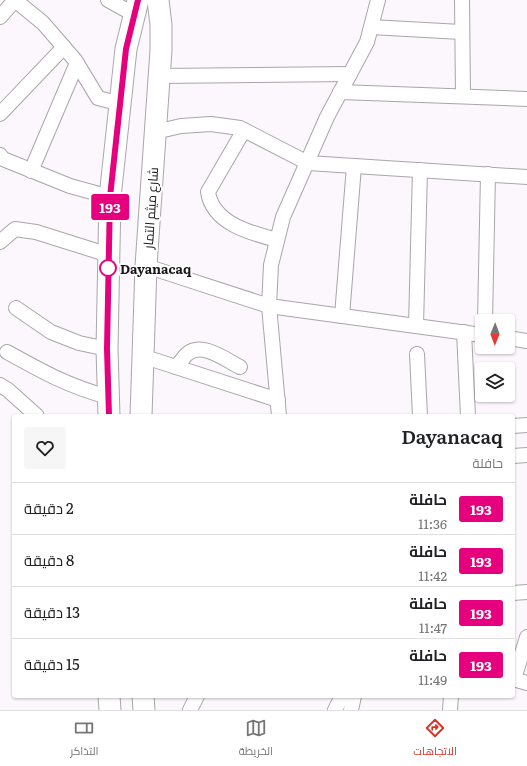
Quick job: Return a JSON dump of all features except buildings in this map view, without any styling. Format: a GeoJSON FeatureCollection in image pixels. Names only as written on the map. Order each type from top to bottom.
{"type":"FeatureCollection","features":[{"type":"Feature","properties":{"kind":"highway","name":"شارع ميثم التمار"},"geometry":{"type":"LineString","coordinates":[[140,414],[146,266],[161,50],[161,25],[158,0]]}},
{"type":"Feature","properties":{"kind":"highway"},"geometry":{"type":"LineString","coordinates":[[161,50],[173,0]]}},
{"type":"Feature","properties":{"kind":"highway"},"geometry":{"type":"LineString","coordinates":[[130,3],[121,104],[110,197],[107,359],[109,408],[122,405],[129,406],[136,410],[139,414]]}},
{"type":"Feature","properties":{"kind":"highway"},"geometry":{"type":"LineString","coordinates":[[107,359],[112,376],[120,381],[129,381],[137,376],[141,362]]}},
{"type":"Feature","properties":{"kind":"highway"},"geometry":{"type":"LineString","coordinates":[[109,698],[110,710]]}},
{"type":"Feature","properties":{"kind":"highway"},"geometry":{"type":"LineString","coordinates":[[144,698],[144,710]]}},
{"type":"Feature","properties":{"kind":"street"},"geometry":{"type":"LineString","coordinates":[[0,17],[15,0],[43,23],[64,47],[77,63],[98,98],[121,104]]}},
{"type":"Feature","properties":{"kind":"street"},"geometry":{"type":"LineString","coordinates":[[108,0],[130,3]]}},
{"type":"Feature","properties":{"kind":"street"},"geometry":{"type":"LineString","coordinates":[[279,414],[269,306],[271,266],[283,217],[327,117],[367,42],[378,0]]}},
{"type":"Feature","properties":{"kind":"street"},"geometry":{"type":"LineString","coordinates":[[462,0],[461,32],[463,96]]}},
{"type":"Feature","properties":{"kind":"street"},"geometry":{"type":"LineString","coordinates":[[371,28],[461,32]]}},
{"type":"Feature","properties":{"kind":"street"},"geometry":{"type":"LineString","coordinates":[[0,114],[64,47]]}},
{"type":"Feature","properties":{"kind":"street"},"geometry":{"type":"LineString","coordinates":[[31,171],[77,63]]}},
{"type":"Feature","properties":{"kind":"street"},"geometry":{"type":"LineString","coordinates":[[159,76],[350,74]]}},
{"type":"Feature","properties":{"kind":"street"},"geometry":{"type":"LineString","coordinates":[[340,92],[527,99]]}},
{"type":"Feature","properties":{"kind":"street"},"geometry":{"type":"LineString","coordinates":[[155,132],[181,126],[211,124],[244,130],[308,163],[527,177]]}},
{"type":"Feature","properties":{"kind":"street"},"geometry":{"type":"LineString","coordinates":[[244,130],[208,192],[210,201],[224,218],[237,228],[278,240]]}},
{"type":"Feature","properties":{"kind":"street"},"geometry":{"type":"LineString","coordinates":[[0,155],[3,159],[70,186],[110,197]]}},
{"type":"Feature","properties":{"kind":"street"},"geometry":{"type":"LineString","coordinates":[[342,316],[354,166]]}},
{"type":"Feature","properties":{"kind":"street"},"geometry":{"type":"LineString","coordinates":[[416,326],[420,170]]}},
{"type":"Feature","properties":{"kind":"street"},"geometry":{"type":"LineString","coordinates":[[485,314],[488,174]]}},
{"type":"Feature","properties":{"kind":"street"},"geometry":{"type":"LineString","coordinates":[[0,242],[4,236],[15,229],[36,232],[109,255]]}},
{"type":"Feature","properties":{"kind":"street"},"geometry":{"type":"LineString","coordinates":[[146,266],[269,306],[475,334]]}},
{"type":"Feature","properties":{"kind":"street"},"geometry":{"type":"LineString","coordinates":[[16,308],[51,332],[79,343],[107,359]]}},
{"type":"Feature","properties":{"kind":"street"},"geometry":{"type":"LineString","coordinates":[[464,332],[468,414]]}},
{"type":"Feature","properties":{"kind":"street"},"geometry":{"type":"LineString","coordinates":[[515,339],[527,341]]}},
{"type":"Feature","properties":{"kind":"street"},"geometry":{"type":"LineString","coordinates":[[176,367],[187,353],[196,350],[209,351],[240,367]]}},
{"type":"Feature","properties":{"kind":"street"},"geometry":{"type":"LineString","coordinates":[[7,352],[60,381],[79,389],[109,408]]}},
{"type":"Feature","properties":{"kind":"street"},"geometry":{"type":"LineString","coordinates":[[417,354],[420,414]]}},
{"type":"Feature","properties":{"kind":"street"},"geometry":{"type":"LineString","coordinates":[[141,362],[176,367],[278,400]]}},
{"type":"Feature","properties":{"kind":"street"},"geometry":{"type":"LineString","coordinates":[[0,385],[8,390],[35,414]]}},
{"type":"Feature","properties":{"kind":"street"},"geometry":{"type":"LineString","coordinates":[[515,426],[527,425]]}},
{"type":"Feature","properties":{"kind":"street"},"geometry":{"type":"LineString","coordinates":[[515,456],[527,455]]}},
{"type":"Feature","properties":{"kind":"street"},"geometry":{"type":"LineString","coordinates":[[515,593],[527,592]]}},
{"type":"Feature","properties":{"kind":"street"},"geometry":{"type":"LineString","coordinates":[[518,680],[527,637]]}},
{"type":"Feature","properties":{"kind":"street"},"geometry":{"type":"LineString","coordinates":[[190,710],[196,698]]}},
{"type":"Feature","properties":{"kind":"street"},"geometry":{"type":"LineString","coordinates":[[335,710],[341,698]]}},
{"type":"Feature","properties":{"kind":"street"},"geometry":{"type":"LineString","coordinates":[[351,710],[354,698]]}},
{"type":"Feature","properties":{"kind":"street"},"geometry":{"type":"LineString","coordinates":[[450,710],[451,698]]}},
{"type":"Feature","properties":{"kind":"bus line","name":"193"},"geometry":{"type":"LineString","coordinates":[[109,414],[107,349],[110,197],[126,49],[138,0]]}},
{"type":"Feature","properties":{"kind":"place","name":"Dayanacaq"},"geometry":{"type":"Point","coordinates":[108,268]}}]}
